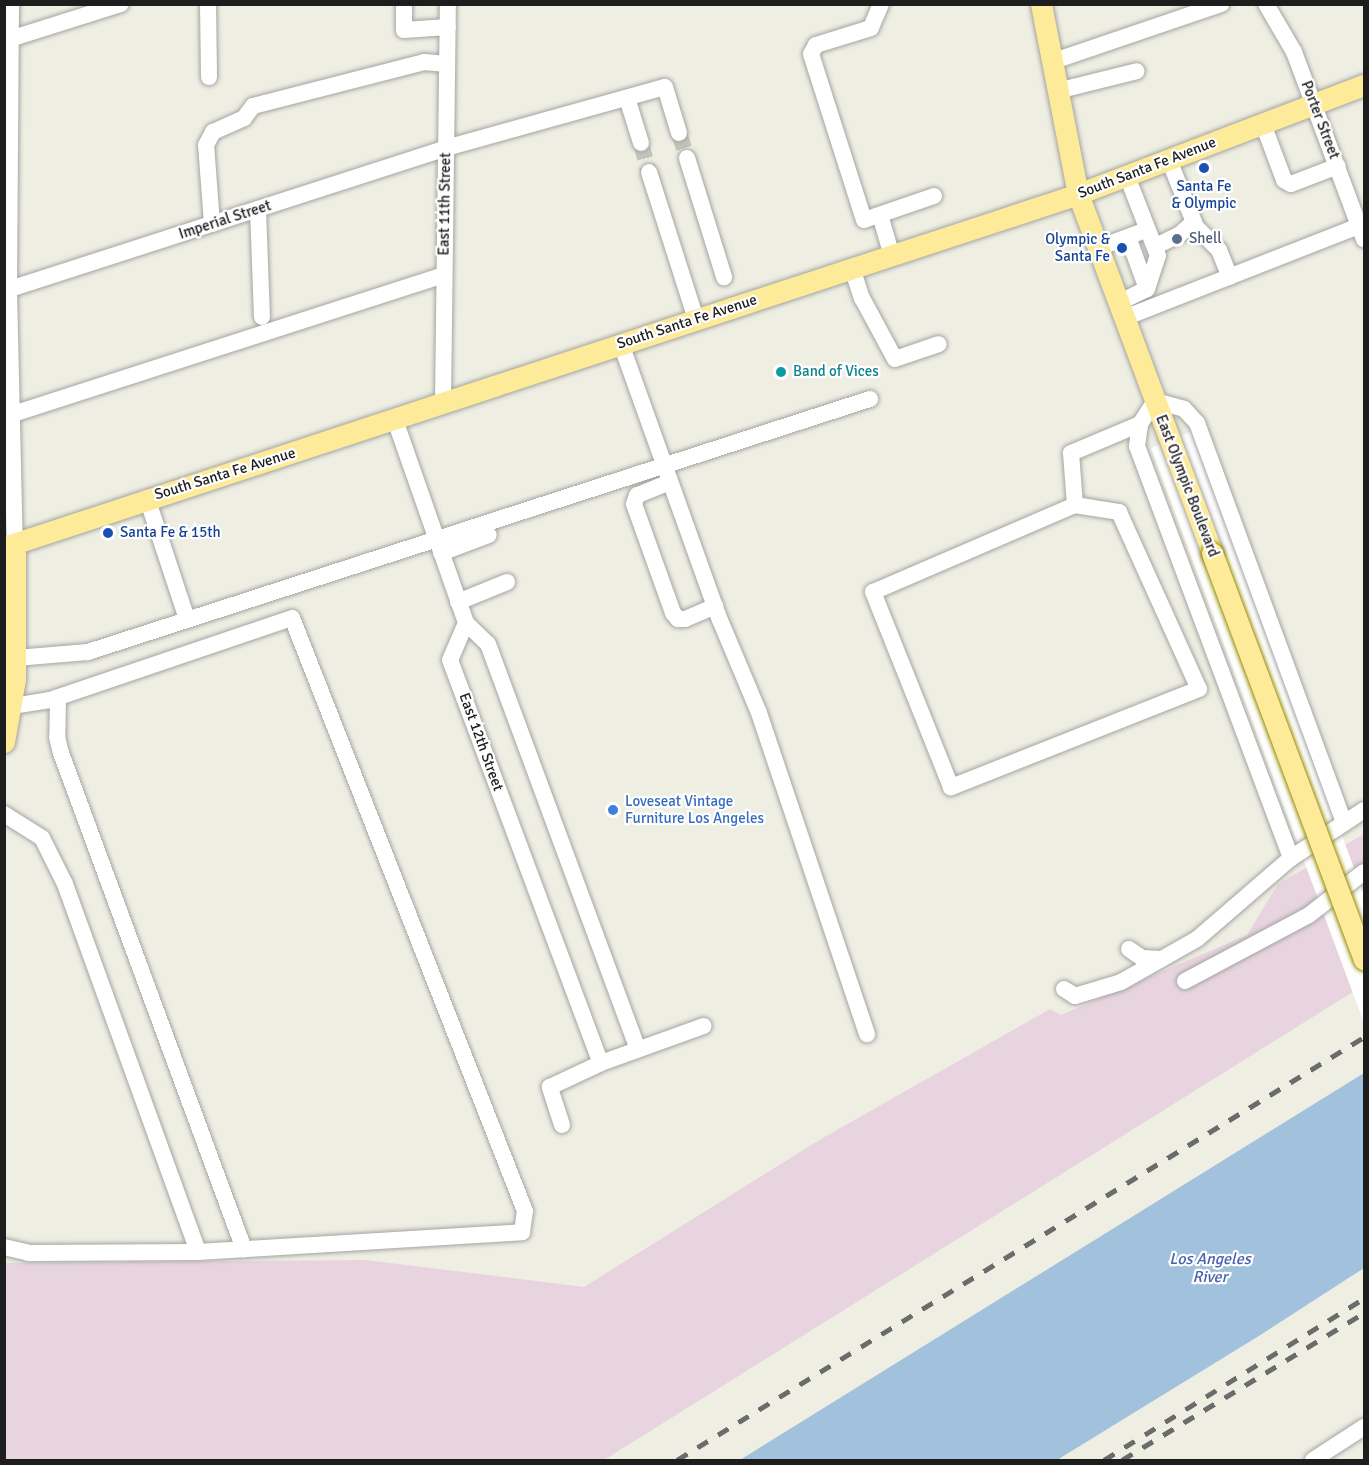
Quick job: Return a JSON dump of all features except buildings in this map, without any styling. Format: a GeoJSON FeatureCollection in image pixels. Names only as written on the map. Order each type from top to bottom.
{"type":"FeatureCollection","features":[{"type":"Feature","properties":{"kind":"main road","name":"East Olympic Boulevard"},"geometry":{"type":"LineString","coordinates":[[1041,4],[1056,91],[1078,194],[1365,959]]}},
{"type":"Feature","properties":{"kind":"main road","name":"South Santa Fe Avenue"},"geometry":{"type":"LineString","coordinates":[[10,546],[147,498],[395,420],[1078,194],[1365,85]]}},
{"type":"Feature","properties":{"kind":"main road"},"geometry":{"type":"LineString","coordinates":[[4,742],[13,706],[16,658],[10,546]]}},
{"type":"Feature","properties":{"kind":"main road"},"geometry":{"type":"LineString","coordinates":[[4,683],[13,706]]}},
{"type":"Feature","properties":{"kind":"street"},"geometry":{"type":"LineString","coordinates":[[10,4],[7,106],[10,546]]}},
{"type":"Feature","properties":{"kind":"street"},"geometry":{"type":"LineString","coordinates":[[10,39],[121,4]]}},
{"type":"Feature","properties":{"kind":"street"},"geometry":{"type":"LineString","coordinates":[[208,4],[209,77]]}},
{"type":"Feature","properties":{"kind":"street"},"geometry":{"type":"LineString","coordinates":[[404,4],[404,30],[448,27]]}},
{"type":"Feature","properties":{"kind":"street","name":"East 11th Street"},"geometry":{"type":"LineString","coordinates":[[443,404],[448,4]]}},
{"type":"Feature","properties":{"kind":"street"},"geometry":{"type":"LineString","coordinates":[[880,4],[871,28],[816,45],[811,54],[864,220],[934,196]]}},
{"type":"Feature","properties":{"kind":"street"},"geometry":{"type":"LineString","coordinates":[[1051,62],[1221,4]]}},
{"type":"Feature","properties":{"kind":"street","name":"Porter Street"},"geometry":{"type":"LineString","coordinates":[[1266,4],[1294,52],[1363,230]]}},
{"type":"Feature","properties":{"kind":"street"},"geometry":{"type":"LineString","coordinates":[[212,224],[206,145],[213,132],[240,121],[253,106],[424,62],[447,64]]}},
{"type":"Feature","properties":{"kind":"street"},"geometry":{"type":"LineString","coordinates":[[1056,91],[1137,71]]}},
{"type":"Feature","properties":{"kind":"street","name":"Imperial Street"},"geometry":{"type":"LineString","coordinates":[[7,290],[446,148],[665,87],[679,132]]}},
{"type":"Feature","properties":{"kind":"street"},"geometry":{"type":"LineString","coordinates":[[627,98],[641,143]]}},
{"type":"Feature","properties":{"kind":"street"},"geometry":{"type":"LineString","coordinates":[[1263,124],[1284,180],[1292,184],[1338,166]]}},
{"type":"Feature","properties":{"kind":"street"},"geometry":{"type":"LineString","coordinates":[[687,159],[724,277]]}},
{"type":"Feature","properties":{"kind":"street"},"geometry":{"type":"LineString","coordinates":[[1169,160],[1194,222],[1220,250],[1230,277]]}},
{"type":"Feature","properties":{"kind":"street"},"geometry":{"type":"LineString","coordinates":[[649,172],[696,319]]}},
{"type":"Feature","properties":{"kind":"street"},"geometry":{"type":"LineString","coordinates":[[1121,310],[1150,282],[1158,256],[1150,229],[1127,176]]}},
{"type":"Feature","properties":{"kind":"street"},"geometry":{"type":"LineString","coordinates":[[258,209],[262,317]]}},
{"type":"Feature","properties":{"kind":"street"},"geometry":{"type":"LineString","coordinates":[[880,215],[892,256]]}},
{"type":"Feature","properties":{"kind":"street"},"geometry":{"type":"LineString","coordinates":[[1156,246],[1179,235],[1194,222]]}},
{"type":"Feature","properties":{"kind":"street"},"geometry":{"type":"LineString","coordinates":[[1098,248],[1150,229]]}},
{"type":"Feature","properties":{"kind":"street"},"geometry":{"type":"LineString","coordinates":[[1121,310],[1163,303],[1363,230]]}},
{"type":"Feature","properties":{"kind":"street"},"geometry":{"type":"LineString","coordinates":[[1128,237],[1163,303]]}},
{"type":"Feature","properties":{"kind":"street"},"geometry":{"type":"LineString","coordinates":[[852,268],[862,298],[895,359],[939,344]]}},
{"type":"Feature","properties":{"kind":"street"},"geometry":{"type":"LineString","coordinates":[[8,416],[444,275]]}},
{"type":"Feature","properties":{"kind":"street"},"geometry":{"type":"LineString","coordinates":[[621,344],[718,613],[790,799],[867,1034]]}},
{"type":"Feature","properties":{"kind":"street"},"geometry":{"type":"LineString","coordinates":[[438,547],[664,464],[870,399]]}},
{"type":"Feature","properties":{"kind":"street"},"geometry":{"type":"LineString","coordinates":[[1291,858],[1137,446],[1140,424],[1155,401],[1184,408],[1197,423],[1344,823]]}},
{"type":"Feature","properties":{"kind":"street"},"geometry":{"type":"LineString","coordinates":[[395,420],[466,623],[488,644],[638,1049]]}},
{"type":"Feature","properties":{"kind":"street"},"geometry":{"type":"LineString","coordinates":[[1075,505],[1071,453],[1140,424]]}},
{"type":"Feature","properties":{"kind":"street"},"geometry":{"type":"LineString","coordinates":[[670,482],[638,495],[634,504],[673,613],[678,619],[718,613]]}},
{"type":"Feature","properties":{"kind":"street"},"geometry":{"type":"LineString","coordinates":[[147,498],[187,619]]}},
{"type":"Feature","properties":{"kind":"street"},"geometry":{"type":"LineString","coordinates":[[1075,505],[1119,512],[1199,688],[951,787],[873,592],[1075,505]]}},
{"type":"Feature","properties":{"kind":"street"},"geometry":{"type":"LineString","coordinates":[[16,658],[88,652],[187,619],[438,547],[489,535]]}},
{"type":"Feature","properties":{"kind":"street"},"geometry":{"type":"LineString","coordinates":[[458,602],[507,582]]}},
{"type":"Feature","properties":{"kind":"street"},"geometry":{"type":"LineString","coordinates":[[4,1247],[29,1253],[198,1252],[522,1232],[525,1211],[292,618],[58,698],[13,706]]}},
{"type":"Feature","properties":{"kind":"street","name":"East 12th Street"},"geometry":{"type":"LineString","coordinates":[[466,623],[450,660],[601,1063]]}},
{"type":"Feature","properties":{"kind":"street"},"geometry":{"type":"LineString","coordinates":[[58,698],[57,737],[61,753],[244,1249]]}},
{"type":"Feature","properties":{"kind":"street"},"geometry":{"type":"LineString","coordinates":[[1064,989],[1075,996],[1120,982],[1197,939],[1291,858],[1365,810]]}},
{"type":"Feature","properties":{"kind":"street"},"geometry":{"type":"LineString","coordinates":[[4,814],[42,838],[65,884],[198,1252]]}},
{"type":"Feature","properties":{"kind":"street"},"geometry":{"type":"LineString","coordinates":[[1185,981],[1309,915],[1365,872]]}},
{"type":"Feature","properties":{"kind":"street"},"geometry":{"type":"LineString","coordinates":[[1129,949],[1142,958],[1161,959]]}},
{"type":"Feature","properties":{"kind":"street"},"geometry":{"type":"LineString","coordinates":[[562,1125],[550,1087],[601,1063],[704,1026]]}},
{"type":"Feature","properties":{"kind":"street"},"geometry":{"type":"LineString","coordinates":[[1313,1461],[1365,1426]]}},
{"type":"Feature","properties":{"kind":"shaded area"},"geometry":{"type":"Polygon","coordinates":[[[1364,834],[1364,985],[604,1460],[5,1460],[4,1263],[366,1260],[584,1287],[821,1139],[1050,1009],[1061,1015],[1247,935],[1278,884],[1364,834]]]}},
{"type":"Feature","properties":{"kind":"water","name":"Los Angeles River"},"geometry":{"type":"Polygon","coordinates":[[[1364,1073],[1364,1268],[1262,1334],[1057,1460],[740,1460],[1364,1073]]]}},
{"type":"Feature","properties":{"kind":"pier"},"geometry":{"type":"Polygon","coordinates":[[[1192,431],[1364,895],[1364,1023],[1151,448],[1192,431]]]}},
{"type":"Feature","properties":{"kind":"tunnel"},"geometry":{"type":"LineString","coordinates":[[679,133],[687,158]]}},
{"type":"Feature","properties":{"kind":"tunnel"},"geometry":{"type":"LineString","coordinates":[[641,143],[649,172]]}},
{"type":"Feature","properties":{"kind":"railway"},"geometry":{"type":"LineString","coordinates":[[677,1460],[1364,1037]]}},
{"type":"Feature","properties":{"kind":"railway"},"geometry":{"type":"LineString","coordinates":[[1104,1460],[1364,1298]]}},
{"type":"Feature","properties":{"kind":"railway"},"geometry":{"type":"LineString","coordinates":[[1122,1460],[1364,1313]]}},
{"type":"Feature","properties":{"kind":"place","name":"Santa Fe & Olympic"},"geometry":{"type":"Point","coordinates":[1204,168]}},
{"type":"Feature","properties":{"kind":"place","name":"Shell"},"geometry":{"type":"Point","coordinates":[1177,239]}},
{"type":"Feature","properties":{"kind":"place","name":"Olympic & Santa Fe"},"geometry":{"type":"Point","coordinates":[1122,248]}},
{"type":"Feature","properties":{"kind":"place","name":"Band of Vices"},"geometry":{"type":"Point","coordinates":[781,372]}},
{"type":"Feature","properties":{"kind":"place","name":"Santa Fe & 15th"},"geometry":{"type":"Point","coordinates":[108,533]}},
{"type":"Feature","properties":{"kind":"place","name":"Loveseat Vintage Furniture Los Angeles"},"geometry":{"type":"Point","coordinates":[613,810]}}]}
